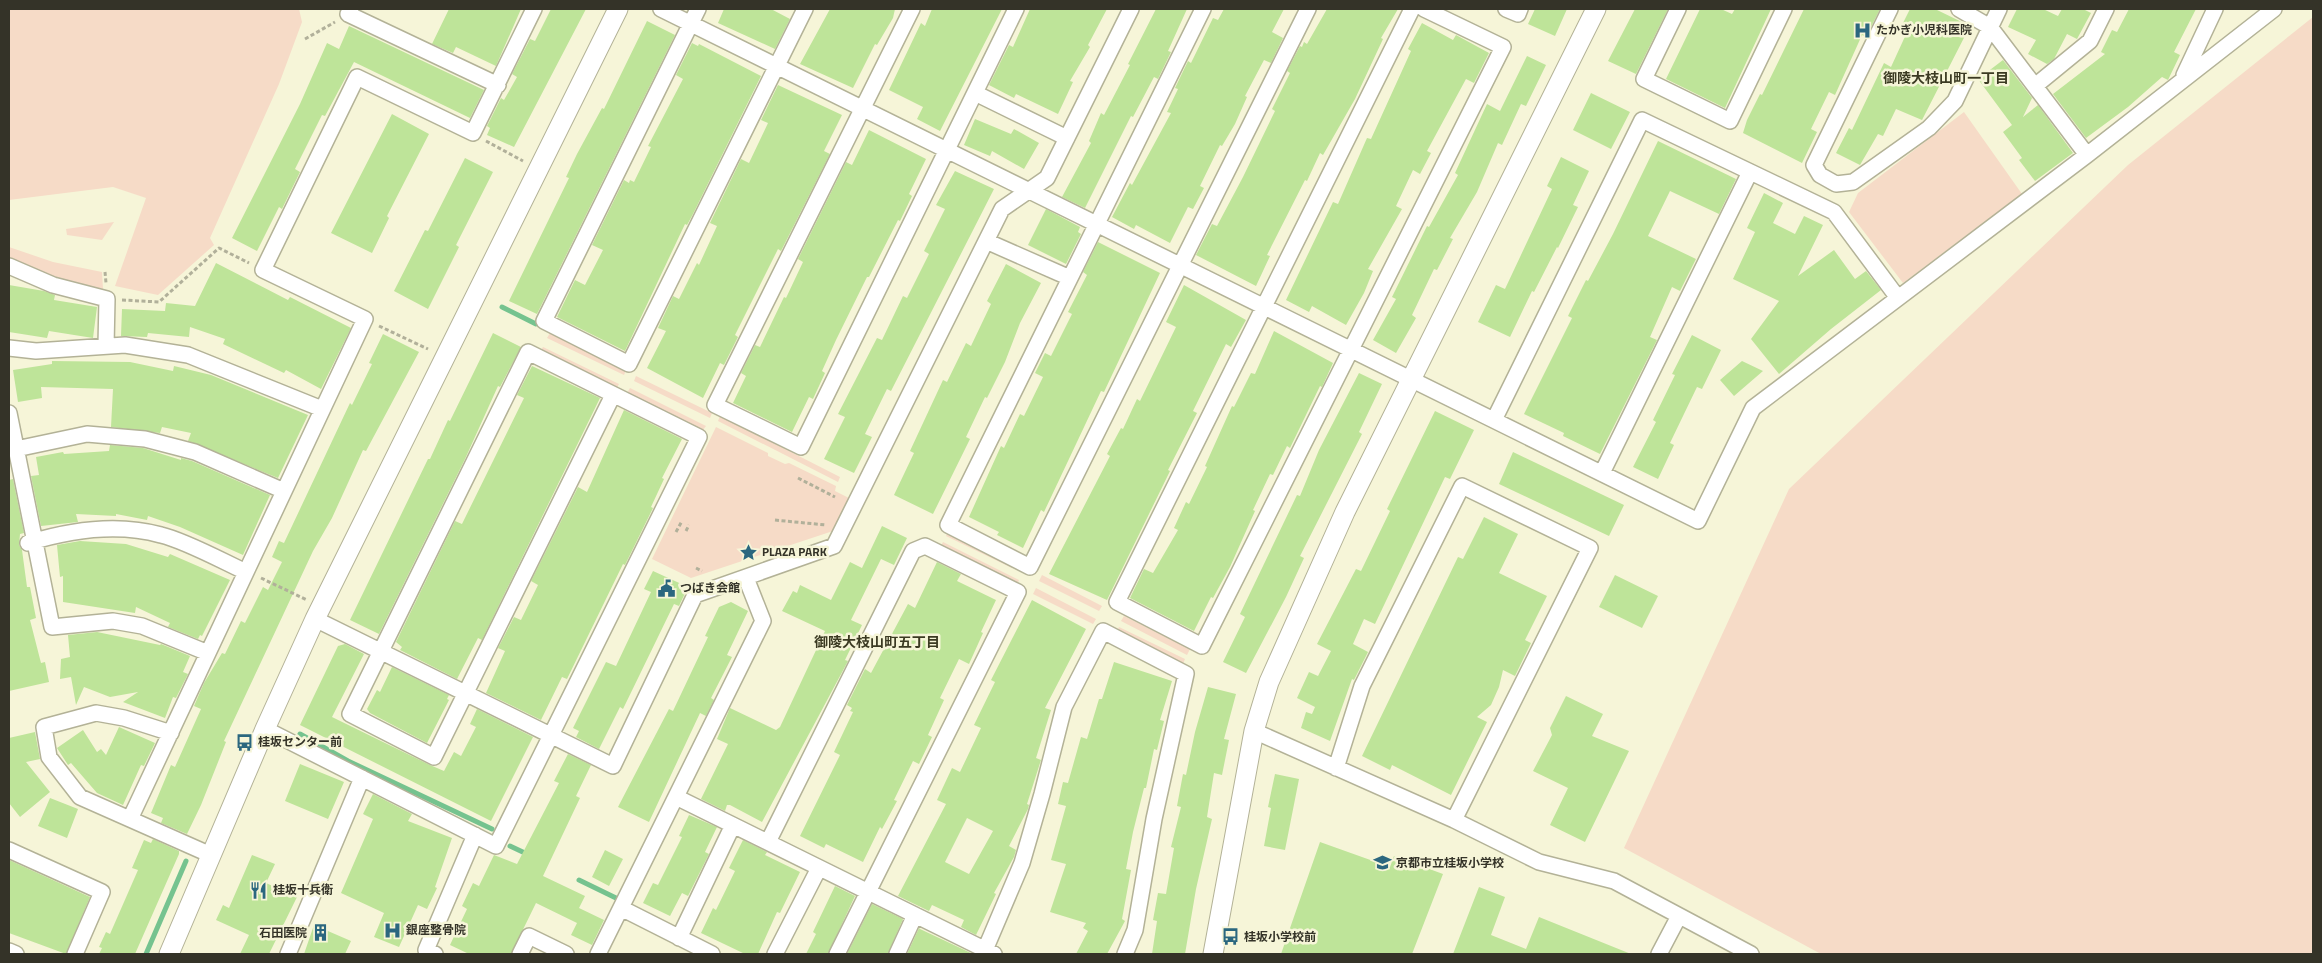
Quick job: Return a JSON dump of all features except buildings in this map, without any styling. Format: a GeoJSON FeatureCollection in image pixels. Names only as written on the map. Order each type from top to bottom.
{"type":"FeatureCollection","features":[{"type":"Feature","properties":{"kind":"street"},"geometry":{"type":"LineString","coordinates":[[130,819],[365,319],[263,270],[357,77],[473,133],[534,9]]}},
{"type":"Feature","properties":{"kind":"street"},"geometry":{"type":"LineString","coordinates":[[169,954],[265,729],[315,619],[618,9]]}},
{"type":"Feature","properties":{"kind":"street"},"geometry":{"type":"LineString","coordinates":[[660,9],[1698,521],[1753,408],[2086,155],[2274,9]]}},
{"type":"Feature","properties":{"kind":"street"},"geometry":{"type":"LineString","coordinates":[[698,9],[544,320],[629,364],[805,9]]}},
{"type":"Feature","properties":{"kind":"street"},"geometry":{"type":"LineString","coordinates":[[912,9],[715,405],[801,448],[1016,9]]}},
{"type":"Feature","properties":{"kind":"street"},"geometry":{"type":"LineString","coordinates":[[315,619],[613,766],[695,595],[834,546],[1002,209],[1047,178],[1131,9]]}},
{"type":"Feature","properties":{"kind":"street"},"geometry":{"type":"LineString","coordinates":[[1203,9],[948,525],[1030,567],[1308,9]]}},
{"type":"Feature","properties":{"kind":"street"},"geometry":{"type":"LineString","coordinates":[[1412,9],[1117,602],[1202,646],[1503,47],[1424,9]]}},
{"type":"Feature","properties":{"kind":"street"},"geometry":{"type":"LineString","coordinates":[[1506,9],[1518,14],[1520,9]]}},
{"type":"Feature","properties":{"kind":"street"},"geometry":{"type":"LineString","coordinates":[[1213,954],[1254,731],[1269,682],[1345,512],[1596,9]]}},
{"type":"Feature","properties":{"kind":"street"},"geometry":{"type":"LineString","coordinates":[[1678,9],[1644,79],[1730,121],[1784,9]]}},
{"type":"Feature","properties":{"kind":"street"},"geometry":{"type":"LineString","coordinates":[[1890,9],[1814,166],[1820,175],[1836,184],[1853,182],[1936,121],[1955,101],[1999,9]]}},
{"type":"Feature","properties":{"kind":"street"},"geometry":{"type":"LineString","coordinates":[[1959,9],[1990,27],[2086,155]]}},
{"type":"Feature","properties":{"kind":"street"},"geometry":{"type":"LineString","coordinates":[[2034,86],[2090,41],[2106,9]]}},
{"type":"Feature","properties":{"kind":"street"},"geometry":{"type":"LineString","coordinates":[[2182,79],[2215,9]]}},
{"type":"Feature","properties":{"kind":"street"},"geometry":{"type":"LineString","coordinates":[[350,11],[498,85]]}},
{"type":"Feature","properties":{"kind":"street"},"geometry":{"type":"LineString","coordinates":[[975,93],[1067,138]]}},
{"type":"Feature","properties":{"kind":"street"},"geometry":{"type":"LineString","coordinates":[[1494,420],[1642,120],[1834,212],[1898,298]]}},
{"type":"Feature","properties":{"kind":"street"},"geometry":{"type":"LineString","coordinates":[[1602,473],[1750,172]]}},
{"type":"Feature","properties":{"kind":"street"},"geometry":{"type":"LineString","coordinates":[[986,241],[1070,278]]}},
{"type":"Feature","properties":{"kind":"street"},"geometry":{"type":"LineString","coordinates":[[9,266],[52,285],[107,299],[106,346]]}},
{"type":"Feature","properties":{"kind":"street"},"geometry":{"type":"LineString","coordinates":[[9,348],[36,351],[126,345],[188,355],[322,409]]}},
{"type":"Feature","properties":{"kind":"street"},"geometry":{"type":"LineString","coordinates":[[265,729],[496,846],[699,437],[614,394],[528,352],[350,714],[434,757],[614,394]]}},
{"type":"Feature","properties":{"kind":"street"},"geometry":{"type":"LineString","coordinates":[[9,413],[32,542],[52,627],[113,621],[132,624],[142,626],[208,653]]}},
{"type":"Feature","properties":{"kind":"street"},"geometry":{"type":"LineString","coordinates":[[16,449],[87,434],[145,439],[195,452],[284,491]]}},
{"type":"Feature","properties":{"kind":"street"},"geometry":{"type":"LineString","coordinates":[[1336,768],[1362,686],[1462,486],[1590,548],[1454,820]]}},
{"type":"Feature","properties":{"kind":"street"},"geometry":{"type":"LineString","coordinates":[[32,542],[70,533],[123,528],[162,535],[246,572]]}},
{"type":"Feature","properties":{"kind":"street"},"geometry":{"type":"LineString","coordinates":[[768,842],[913,551],[925,546],[1018,592],[837,954]]}},
{"type":"Feature","properties":{"kind":"street"},"geometry":{"type":"LineString","coordinates":[[598,954],[763,621],[746,578]]}},
{"type":"Feature","properties":{"kind":"street"},"geometry":{"type":"LineString","coordinates":[[676,797],[991,953],[1022,863],[1064,707],[1103,631],[1186,674],[1154,819],[1135,930],[1125,954]]}},
{"type":"Feature","properties":{"kind":"street"},"geometry":{"type":"LineString","coordinates":[[171,732],[124,718],[96,713],[44,727],[49,757],[80,797],[211,855]]}},
{"type":"Feature","properties":{"kind":"street"},"geometry":{"type":"LineString","coordinates":[[1254,731],[1454,820],[1540,862],[1614,881],[1750,954]]}},
{"type":"Feature","properties":{"kind":"street"},"geometry":{"type":"LineString","coordinates":[[288,954],[362,778]]}},
{"type":"Feature","properties":{"kind":"street"},"geometry":{"type":"LineString","coordinates":[[679,938],[733,825]]}},
{"type":"Feature","properties":{"kind":"street"},"geometry":{"type":"LineString","coordinates":[[435,954],[426,950],[475,835]]}},
{"type":"Feature","properties":{"kind":"street"},"geometry":{"type":"LineString","coordinates":[[9,850],[102,892],[75,954]]}},
{"type":"Feature","properties":{"kind":"street"},"geometry":{"type":"LineString","coordinates":[[775,954],[819,868]]}},
{"type":"Feature","properties":{"kind":"street"},"geometry":{"type":"LineString","coordinates":[[621,908],[712,954]]}},
{"type":"Feature","properties":{"kind":"street"},"geometry":{"type":"LineString","coordinates":[[897,954],[915,915]]}},
{"type":"Feature","properties":{"kind":"street"},"geometry":{"type":"LineString","coordinates":[[1659,954],[1679,916]]}},
{"type":"Feature","properties":{"kind":"street"},"geometry":{"type":"LineString","coordinates":[[520,954],[529,936],[566,954]]}},
{"type":"Feature","properties":{"kind":"street"},"geometry":{"type":"LineString","coordinates":[[9,951],[16,954]]}},
{"type":"Feature","properties":{"kind":"path"},"geometry":{"type":"LineString","coordinates":[[305,39],[350,11]]}},
{"type":"Feature","properties":{"kind":"path"},"geometry":{"type":"LineString","coordinates":[[473,133],[525,162]]}},
{"type":"Feature","properties":{"kind":"path"},"geometry":{"type":"LineString","coordinates":[[122,300],[159,302],[219,248],[249,263]]}},
{"type":"Feature","properties":{"kind":"path"},"geometry":{"type":"LineString","coordinates":[[365,319],[428,349]]}},
{"type":"Feature","properties":{"kind":"path"},"geometry":{"type":"LineString","coordinates":[[798,478],[835,497]]}},
{"type":"Feature","properties":{"kind":"path"},"geometry":{"type":"LineString","coordinates":[[775,520],[826,525]]}},
{"type":"Feature","properties":{"kind":"path"},"geometry":{"type":"LineString","coordinates":[[676,532],[682,521]]}},
{"type":"Feature","properties":{"kind":"path"},"geometry":{"type":"LineString","coordinates":[[686,531],[689,525]]}},
{"type":"Feature","properties":{"kind":"path"},"geometry":{"type":"LineString","coordinates":[[696,568],[702,571]]}},
{"type":"Feature","properties":{"kind":"path"},"geometry":{"type":"LineString","coordinates":[[246,572],[307,600]]}},
{"type":"Feature","properties":{"kind":"shaded area"},"geometry":{"type":"Polygon","coordinates":[[[9,9],[299,9],[302,22],[279,84],[210,238],[214,245],[158,295],[115,286],[146,198],[113,187],[9,200],[9,9]]]}},
{"type":"Feature","properties":{"kind":"shaded area"},"geometry":{"type":"Polygon","coordinates":[[[2313,17],[2313,954],[1821,954],[1624,848],[1789,489],[2128,165],[2313,17]]]}},
{"type":"Feature","properties":{"kind":"shaded area"},"geometry":{"type":"Polygon","coordinates":[[[1964,112],[2022,194],[1903,283],[1849,212],[1858,193],[1964,112]]]}},
{"type":"Feature","properties":{"kind":"shaded area"},"geometry":{"type":"Polygon","coordinates":[[[114,222],[102,240],[67,235],[66,229],[114,222]]]}},
{"type":"Feature","properties":{"kind":"shaded area"},"geometry":{"type":"Polygon","coordinates":[[[9,247],[53,262],[102,272],[103,289],[62,281],[9,258],[9,247]]]}},
{"type":"Feature","properties":{"kind":"shaded area"},"geometry":{"type":"Polygon","coordinates":[[[550,333],[626,370],[624,375],[547,338],[550,333]]]}},
{"type":"Feature","properties":{"kind":"shaded area"},"geometry":{"type":"Polygon","coordinates":[[[543,347],[619,384],[616,389],[540,352],[543,347]]]}},
{"type":"Feature","properties":{"kind":"shaded area"},"geometry":{"type":"Polygon","coordinates":[[[636,376],[712,413],[710,418],[634,381],[636,376]]]}},
{"type":"Feature","properties":{"kind":"shaded area"},"geometry":{"type":"Polygon","coordinates":[[[630,388],[706,426],[703,430],[627,393],[630,388]]]}},
{"type":"Feature","properties":{"kind":"shaded area"},"geometry":{"type":"Polygon","coordinates":[[[720,416],[840,477],[838,482],[718,421],[720,416]]]}},
{"type":"Feature","properties":{"kind":"shaded area"},"geometry":{"type":"Polygon","coordinates":[[[716,427],[768,453],[768,456],[785,464],[789,463],[836,486],[835,491],[849,498],[833,531],[691,578],[652,559],[716,427]]]}},
{"type":"Feature","properties":{"kind":"shaded area"},"geometry":{"type":"Polygon","coordinates":[[[949,530],[1015,562],[1012,568],[946,536],[949,530]]]}},
{"type":"Feature","properties":{"kind":"shaded area"},"geometry":{"type":"Polygon","coordinates":[[[943,542],[1019,580],[1017,585],[940,548],[943,542]]]}},
{"type":"Feature","properties":{"kind":"shaded area"},"geometry":{"type":"Polygon","coordinates":[[[1042,575],[1102,606],[1099,611],[1039,581],[1042,575]]]}},
{"type":"Feature","properties":{"kind":"shaded area"},"geometry":{"type":"Polygon","coordinates":[[[1036,588],[1096,619],[1093,624],[1033,594],[1036,588]]]}},
{"type":"Feature","properties":{"kind":"shaded area"},"geometry":{"type":"Polygon","coordinates":[[[1124,616],[1190,649],[1187,655],[1121,621],[1124,616]]]}},
{"type":"Feature","properties":{"kind":"shaded area"},"geometry":{"type":"Polygon","coordinates":[[[1119,627],[1185,659],[1182,666],[1116,633],[1119,627]]]}},
{"type":"Feature","properties":{"kind":"waterway"},"geometry":{"type":"LineString","coordinates":[[502,307],[536,324]]}},
{"type":"Feature","properties":{"kind":"waterway"},"geometry":{"type":"LineString","coordinates":[[300,734],[348,761],[492,829]]}},
{"type":"Feature","properties":{"kind":"waterway"},"geometry":{"type":"LineString","coordinates":[[510,846],[527,854]]}},
{"type":"Feature","properties":{"kind":"waterway"},"geometry":{"type":"LineString","coordinates":[[146,954],[186,861]]}},
{"type":"Feature","properties":{"kind":"waterway"},"geometry":{"type":"LineString","coordinates":[[579,880],[616,898]]}},
{"type":"Feature","properties":{"kind":"place","name":"たかぎ小児科医院"},"geometry":{"type":"Point","coordinates":[1862,30]}},
{"type":"Feature","properties":{"kind":"place","name":"PLAZA PARK"},"geometry":{"type":"Point","coordinates":[748,552]}},
{"type":"Feature","properties":{"kind":"place","name":"つばき会館"},"geometry":{"type":"Point","coordinates":[666,588]}},
{"type":"Feature","properties":{"kind":"place","name":"桂坂センター前"},"geometry":{"type":"Point","coordinates":[244,742]}},
{"type":"Feature","properties":{"kind":"place","name":"京都市立桂坂小学校"},"geometry":{"type":"Point","coordinates":[1382,863]}},
{"type":"Feature","properties":{"kind":"place","name":"桂坂十兵衛"},"geometry":{"type":"Point","coordinates":[259,890]}},
{"type":"Feature","properties":{"kind":"place","name":"銀座整骨院"},"geometry":{"type":"Point","coordinates":[392,930]}},
{"type":"Feature","properties":{"kind":"place","name":"石田医院"},"geometry":{"type":"Point","coordinates":[321,933]}},
{"type":"Feature","properties":{"kind":"place","name":"桂坂小学校前"},"geometry":{"type":"Point","coordinates":[1230,937]}},
{"type":"Feature","properties":{"kind":"district","name":"御陵大枝山町一丁目"},"geometry":{"type":"Point","coordinates":[1946,78]}},
{"type":"Feature","properties":{"kind":"district","name":"御陵大枝山町五丁目"},"geometry":{"type":"Point","coordinates":[877,642]}}]}
